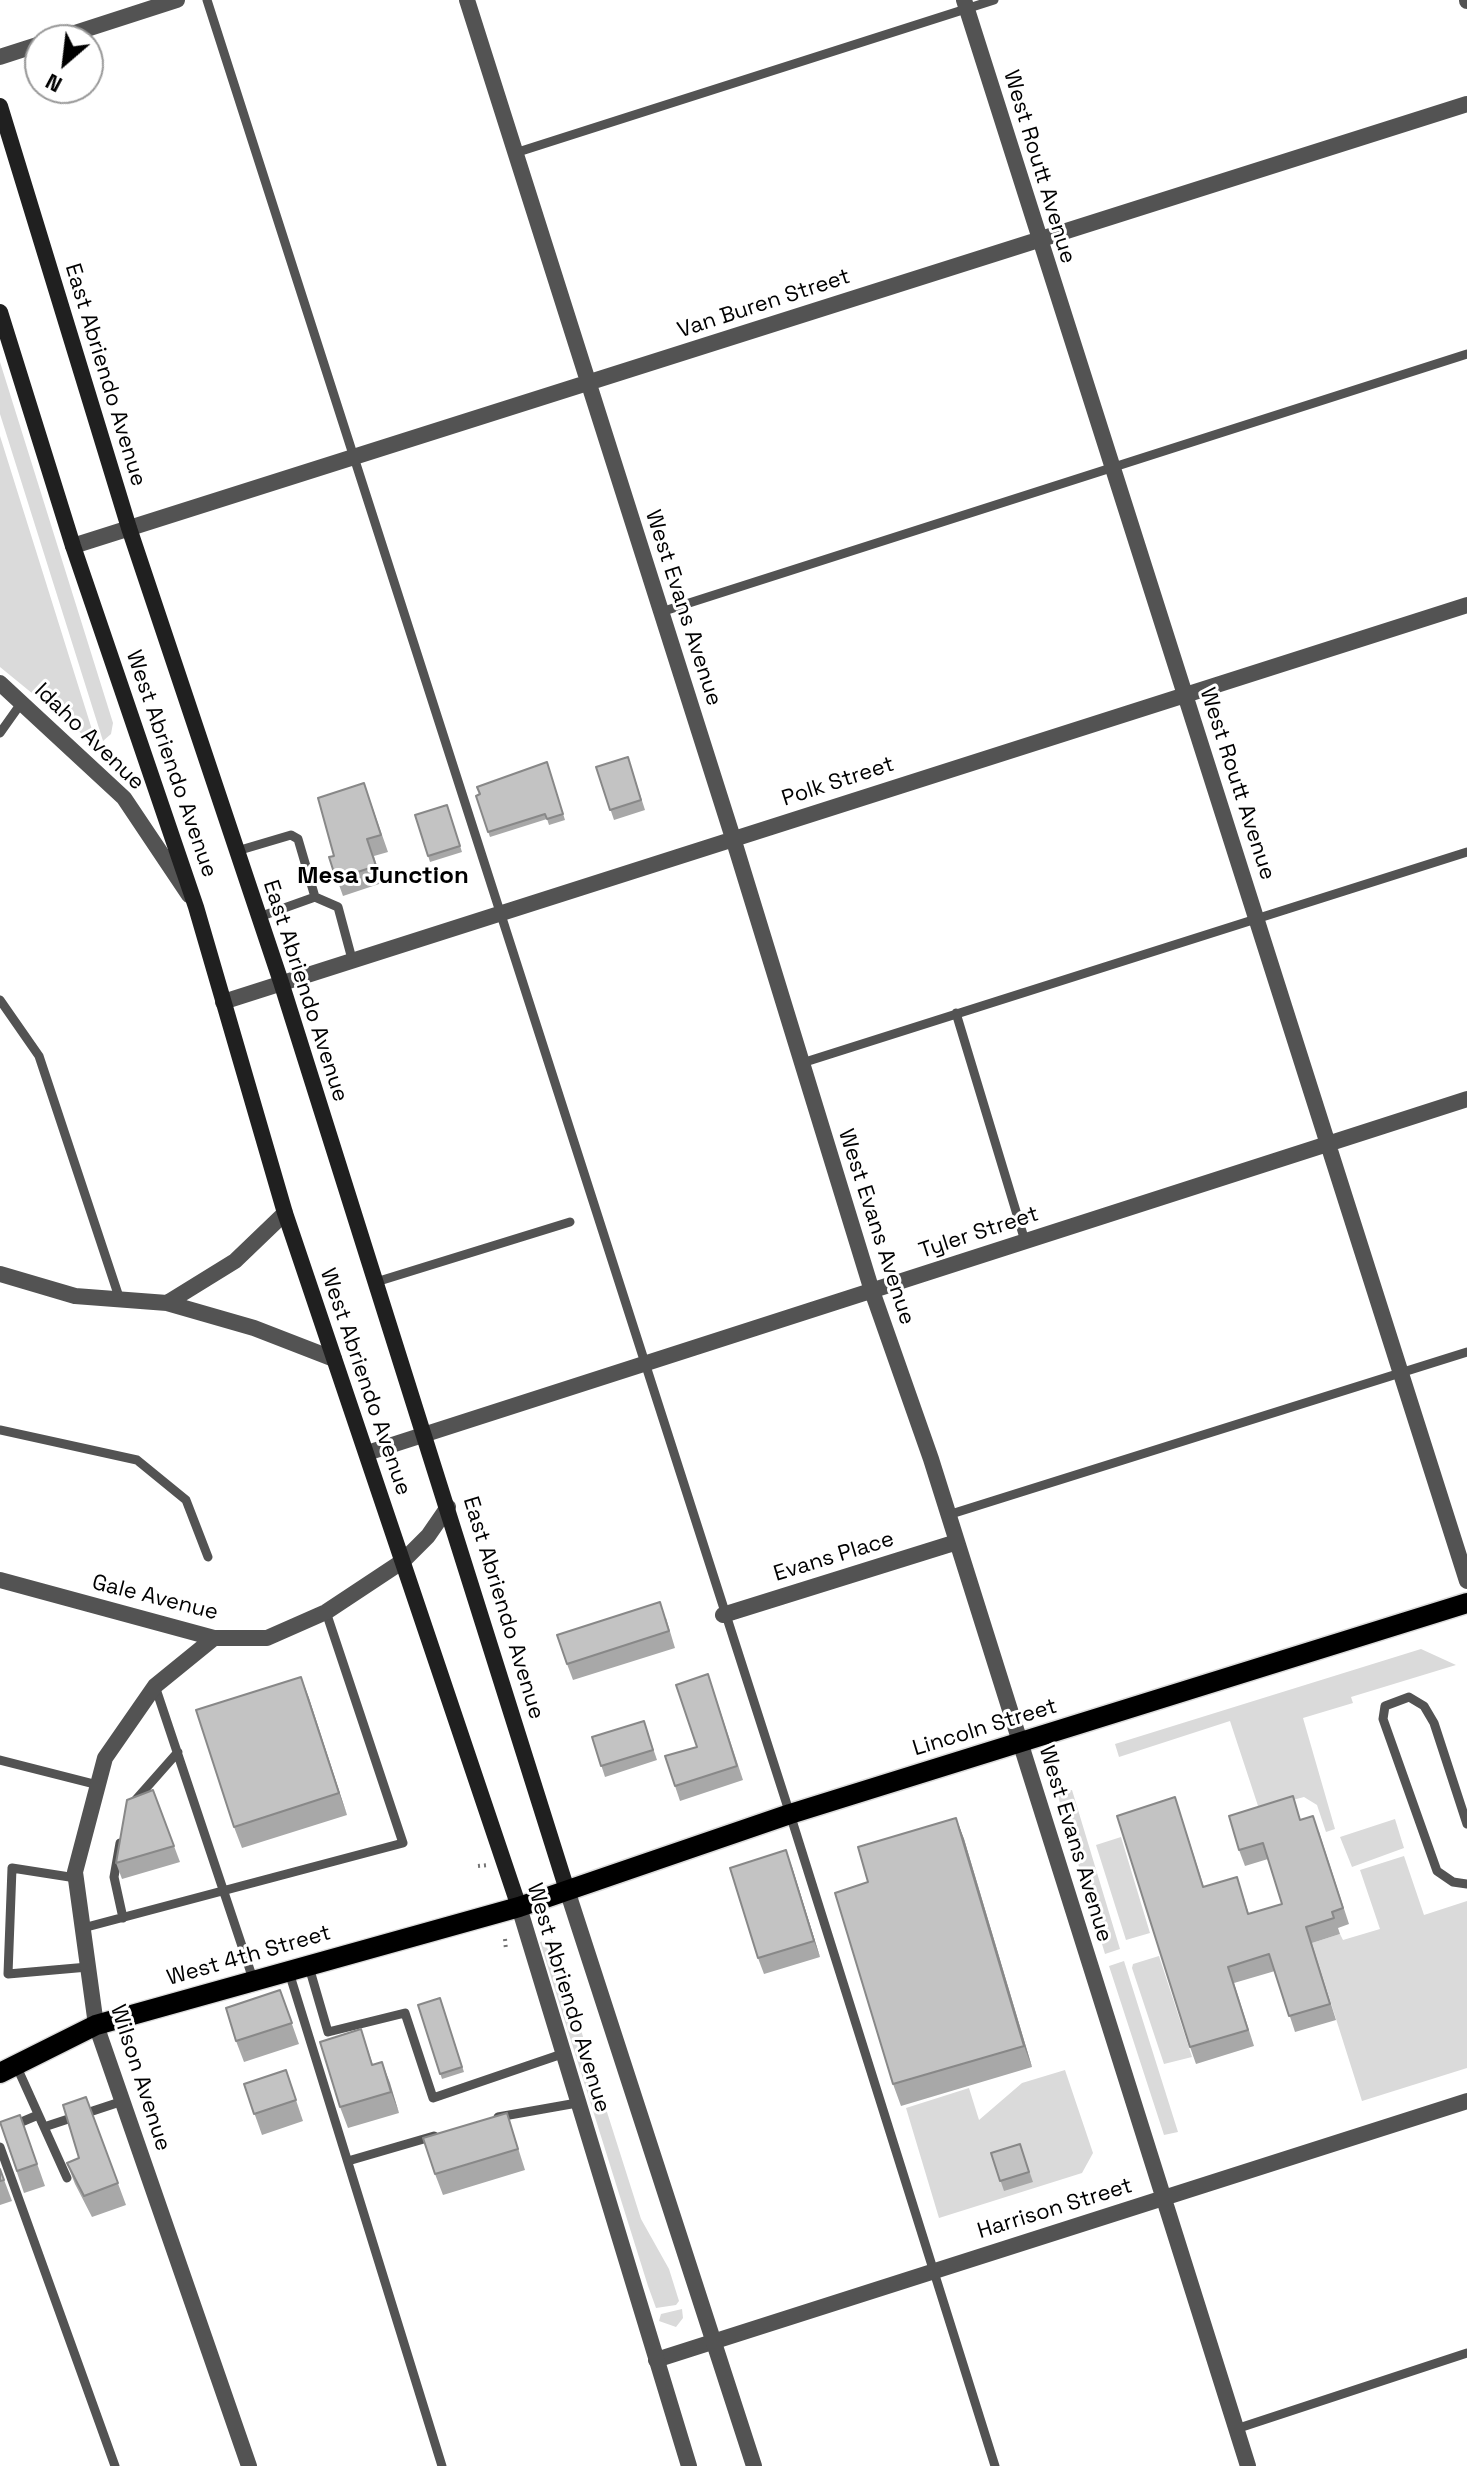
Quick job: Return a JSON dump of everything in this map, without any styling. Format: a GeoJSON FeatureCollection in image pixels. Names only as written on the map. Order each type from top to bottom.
{"type":"FeatureCollection","features":[{"type":"Feature","properties":{"kind":"main road","name":"East Abriendo Avenue"},"geometry":{"type":"LineString","coordinates":[[0,106],[129,528],[281,982],[567,1890]]}},
{"type":"Feature","properties":{"kind":"main road","name":"West Abriendo Avenue"},"geometry":{"type":"LineString","coordinates":[[0,312],[73,546],[196,907],[285,1213],[519,1907]]}},
{"type":"Feature","properties":{"kind":"main road","name":"Lincoln Street"},"geometry":{"type":"LineString","coordinates":[[519,1907],[790,1814],[1467,1603]]}},
{"type":"Feature","properties":{"kind":"main road","name":"West 4th Street"},"geometry":{"type":"LineString","coordinates":[[8,2069],[96,2025],[298,1966],[519,1907]]}},
{"type":"Feature","properties":{"kind":"street"},"geometry":{"type":"LineString","coordinates":[[103,24],[177,0]]}},
{"type":"Feature","properties":{"kind":"street","name":"West Evans Avenue"},"geometry":{"type":"LineString","coordinates":[[467,0],[733,838],[872,1291],[957,1542],[1248,2466]]}},
{"type":"Feature","properties":{"kind":"street","name":"West Routt Avenue"},"geometry":{"type":"LineString","coordinates":[[965,4],[1467,1581]]}},
{"type":"Feature","properties":{"kind":"street"},"geometry":{"type":"LineString","coordinates":[[0,57],[24,49]]}},
{"type":"Feature","properties":{"kind":"street","name":"Van Buren Street"},"geometry":{"type":"LineString","coordinates":[[73,546],[1467,104]]}},
{"type":"Feature","properties":{"kind":"street","name":"Polk Street"},"geometry":{"type":"LineString","coordinates":[[223,1002],[1467,605]]}},
{"type":"Feature","properties":{"kind":"street","name":"Idaho Avenue"},"geometry":{"type":"LineString","coordinates":[[2,688],[22,702],[124,798],[196,907]]}},
{"type":"Feature","properties":{"kind":"street","name":"Tyler Street"},"geometry":{"type":"LineString","coordinates":[[367,1453],[1467,1099]]}},
{"type":"Feature","properties":{"kind":"street"},"geometry":{"type":"LineString","coordinates":[[167,1303],[235,1261],[285,1213]]}},
{"type":"Feature","properties":{"kind":"street"},"geometry":{"type":"LineString","coordinates":[[0,1274],[75,1296],[167,1303],[254,1328],[334,1359]]}},
{"type":"Feature","properties":{"kind":"street","name":"Gale Avenue"},"geometry":{"type":"LineString","coordinates":[[0,1580],[214,1638],[267,1638],[326,1612],[403,1561],[428,1536],[448,1507]]}},
{"type":"Feature","properties":{"kind":"street","name":"Evans Place"},"geometry":{"type":"LineString","coordinates":[[723,1615],[957,1542]]}},
{"type":"Feature","properties":{"kind":"street","name":"Wilson Avenue"},"geometry":{"type":"LineString","coordinates":[[214,1638],[155,1686],[105,1758],[76,1878],[96,2025],[249,2466]]}},
{"type":"Feature","properties":{"kind":"street","name":"West Abriendo Avenue"},"geometry":{"type":"LineString","coordinates":[[567,1890],[716,2340],[754,2466]]}},
{"type":"Feature","properties":{"kind":"street","name":"West Abriendo Avenue"},"geometry":{"type":"LineString","coordinates":[[519,1907],[689,2466]]}},
{"type":"Feature","properties":{"kind":"street","name":"Harrison Street"},"geometry":{"type":"LineString","coordinates":[[656,2360],[1467,2101]]}},
{"type":"Feature","properties":{"kind":"lane"},"geometry":{"type":"LineString","coordinates":[[207,0],[502,911],[995,2466]]}},
{"type":"Feature","properties":{"kind":"lane"},"geometry":{"type":"LineString","coordinates":[[515,153],[965,4],[994,0]]}},
{"type":"Feature","properties":{"kind":"lane"},"geometry":{"type":"LineString","coordinates":[[661,612],[1467,354]]}},
{"type":"Feature","properties":{"kind":"lane"},"geometry":{"type":"LineString","coordinates":[[0,733],[22,702]]}},
{"type":"Feature","properties":{"kind":"lane"},"geometry":{"type":"LineString","coordinates":[[237,851],[291,835],[298,839],[315,897]]}},
{"type":"Feature","properties":{"kind":"lane"},"geometry":{"type":"LineString","coordinates":[[802,1063],[1467,852]]}},
{"type":"Feature","properties":{"kind":"lane"},"geometry":{"type":"LineString","coordinates":[[259,917],[315,897],[338,907],[352,959]]}},
{"type":"Feature","properties":{"kind":"lane"},"geometry":{"type":"LineString","coordinates":[[0,1000],[39,1056],[120,1300]]}},
{"type":"Feature","properties":{"kind":"lane"},"geometry":{"type":"LineString","coordinates":[[956,1013],[1025,1241]]}},
{"type":"Feature","properties":{"kind":"lane"},"geometry":{"type":"LineString","coordinates":[[376,1282],[570,1222]]}},
{"type":"Feature","properties":{"kind":"lane"},"geometry":{"type":"LineString","coordinates":[[948,1515],[1467,1352]]}},
{"type":"Feature","properties":{"kind":"lane"},"geometry":{"type":"LineString","coordinates":[[0,1430],[137,1460],[186,1500],[208,1557]]}},
{"type":"Feature","properties":{"kind":"lane"},"geometry":{"type":"LineString","coordinates":[[83,1928],[403,1843],[326,1612]]}},
{"type":"Feature","properties":{"kind":"lane"},"geometry":{"type":"LineString","coordinates":[[155,1686],[253,1979]]}},
{"type":"Feature","properties":{"kind":"lane"},"geometry":{"type":"LineString","coordinates":[[1467,1824],[1434,1723],[1424,1706],[1409,1697],[1385,1706],[1383,1719],[1437,1871],[1453,1882],[1467,1884]]}},
{"type":"Feature","properties":{"kind":"lane"},"geometry":{"type":"LineString","coordinates":[[126,1811],[178,1752]]}},
{"type":"Feature","properties":{"kind":"lane"},"geometry":{"type":"LineString","coordinates":[[0,1760],[98,1785]]}},
{"type":"Feature","properties":{"kind":"lane"},"geometry":{"type":"LineString","coordinates":[[123,1825],[114,1877],[123,1918]]}},
{"type":"Feature","properties":{"kind":"lane"},"geometry":{"type":"LineString","coordinates":[[76,1878],[12,1868],[8,1974],[88,1967]]}},
{"type":"Feature","properties":{"kind":"lane"},"geometry":{"type":"LineString","coordinates":[[298,1966],[328,2032],[405,2013],[433,2098],[562,2054]]}},
{"type":"Feature","properties":{"kind":"lane"},"geometry":{"type":"LineString","coordinates":[[298,1966],[348,2161],[442,2466]]}},
{"type":"Feature","properties":{"kind":"lane"},"geometry":{"type":"LineString","coordinates":[[8,2069],[38,2115],[67,2178]]}},
{"type":"Feature","properties":{"kind":"lane"},"geometry":{"type":"LineString","coordinates":[[44,2127],[123,2101]]}},
{"type":"Feature","properties":{"kind":"lane"},"geometry":{"type":"LineString","coordinates":[[490,2119],[518,2110],[577,2103]]}},
{"type":"Feature","properties":{"kind":"lane"},"geometry":{"type":"LineString","coordinates":[[10,2127],[38,2115]]}},
{"type":"Feature","properties":{"kind":"lane"},"geometry":{"type":"LineString","coordinates":[[348,2161],[447,2132]]}},
{"type":"Feature","properties":{"kind":"lane"},"geometry":{"type":"LineString","coordinates":[[0,2147],[115,2466]]}},
{"type":"Feature","properties":{"kind":"lane"},"geometry":{"type":"LineString","coordinates":[[1236,2429],[1467,2353]]}},
{"type":"Feature","properties":{"kind":"path"},"geometry":{"type":"LineString","coordinates":[[505,1939],[506,1950]]}},
{"type":"Feature","properties":{"kind":"shaded area"},"geometry":{"type":"Polygon","coordinates":[[[0,362],[113,723],[111,734],[103,741],[0,414],[0,362]]]}},
{"type":"Feature","properties":{"kind":"shaded area"},"geometry":{"type":"Polygon","coordinates":[[[0,436],[94,736],[93,743],[0,667],[0,436]]]}},
{"type":"Feature","properties":{"kind":"shaded area"},"geometry":{"type":"Polygon","coordinates":[[[1421,1649],[1456,1665],[1351,1697],[1353,1703],[1303,1718],[1335,1829],[1326,1832],[1317,1805],[1304,1797],[1259,1809],[1230,1721],[1119,1757],[1115,1744],[1421,1649]]]}},
{"type":"Feature","properties":{"kind":"shaded area"},"geometry":{"type":"Polygon","coordinates":[[[1072,1790],[1120,1949],[1105,1954],[1057,1793],[1072,1790]]]}},
{"type":"Feature","properties":{"kind":"shaded area"},"geometry":{"type":"Polygon","coordinates":[[[1395,1819],[1404,1848],[1352,1867],[1340,1837],[1395,1819]]]}},
{"type":"Feature","properties":{"kind":"shaded area"},"geometry":{"type":"Polygon","coordinates":[[[1121,1837],[1150,1933],[1126,1940],[1096,1845],[1121,1837]]]}},
{"type":"Feature","properties":{"kind":"shaded area"},"geometry":{"type":"Polygon","coordinates":[[[1404,1856],[1424,1915],[1467,1901],[1467,2068],[1362,2101],[1312,1943],[1340,1934],[1343,1940],[1380,1929],[1360,1870],[1404,1856]]]}},
{"type":"Feature","properties":{"kind":"shaded area"},"geometry":{"type":"Polygon","coordinates":[[[552,1939],[641,2219],[669,2269],[679,2301],[676,2305],[656,2308],[648,2286],[540,1942],[552,1939]]]}},
{"type":"Feature","properties":{"kind":"shaded area"},"geometry":{"type":"Polygon","coordinates":[[[1159,1956],[1192,2057],[1164,2064],[1132,1968],[1133,1964],[1159,1956]]]}},
{"type":"Feature","properties":{"kind":"shaded area"},"geometry":{"type":"Polygon","coordinates":[[[1124,1961],[1178,2132],[1164,2135],[1109,1966],[1124,1961]]]}},
{"type":"Feature","properties":{"kind":"shaded area"},"geometry":{"type":"Polygon","coordinates":[[[1065,2070],[1093,2153],[1082,2173],[939,2218],[906,2108],[969,2088],[979,2120],[1022,2083],[1065,2070]]]}},
{"type":"Feature","properties":{"kind":"shaded area"},"geometry":{"type":"Polygon","coordinates":[[[682,2309],[683,2318],[676,2327],[659,2321],[661,2314],[682,2309]]]}},
{"type":"Feature","properties":{"kind":"building"},"geometry":{"type":"Polygon","coordinates":[[[628,757],[641,800],[610,810],[596,767],[628,757]]]}},
{"type":"Feature","properties":{"kind":"building"},"geometry":{"type":"Polygon","coordinates":[[[547,762],[563,814],[547,819],[545,814],[488,832],[476,796],[480,794],[477,787],[547,762]]]}},
{"type":"Feature","properties":{"kind":"building"},"geometry":{"type":"Polygon","coordinates":[[[364,783],[381,835],[367,839],[376,866],[336,879],[329,857],[334,856],[318,798],[364,783]]]}},
{"type":"Feature","properties":{"kind":"building"},"geometry":{"type":"Polygon","coordinates":[[[447,805],[460,846],[428,856],[415,815],[447,805]]]}},
{"type":"Feature","properties":{"kind":"building"},"geometry":{"type":"Polygon","coordinates":[[[660,1602],[669,1631],[567,1664],[557,1635],[660,1602]]]}},
{"type":"Feature","properties":{"kind":"building"},"geometry":{"type":"Polygon","coordinates":[[[708,1674],[737,1766],[675,1786],[665,1756],[697,1747],[676,1685],[708,1674]]]}},
{"type":"Feature","properties":{"kind":"building"},"geometry":{"type":"Polygon","coordinates":[[[301,1677],[339,1793],[234,1827],[196,1710],[301,1677]]]}},
{"type":"Feature","properties":{"kind":"building"},"geometry":{"type":"Polygon","coordinates":[[[644,1721],[653,1750],[601,1766],[592,1737],[644,1721]]]}},
{"type":"Feature","properties":{"kind":"building"},"geometry":{"type":"Polygon","coordinates":[[[153,1790],[174,1846],[116,1863],[127,1800],[153,1790]]]}},
{"type":"Feature","properties":{"kind":"building"},"geometry":{"type":"Polygon","coordinates":[[[1293,1796],[1300,1820],[1313,1816],[1343,1908],[1332,1912],[1334,1918],[1306,1927],[1330,2004],[1289,2016],[1269,1954],[1228,1967],[1248,2030],[1190,2047],[1117,1816],[1175,1797],[1203,1887],[1237,1877],[1248,1914],[1282,1904],[1263,1843],[1239,1850],[1229,1816],[1293,1796]]]}},
{"type":"Feature","properties":{"kind":"building"},"geometry":{"type":"Polygon","coordinates":[[[956,1818],[1024,2046],[893,2084],[835,1893],[868,1882],[858,1847],[956,1818]]]}},
{"type":"Feature","properties":{"kind":"building"},"geometry":{"type":"Polygon","coordinates":[[[786,1850],[814,1941],[758,1958],[730,1868],[786,1850]]]}},
{"type":"Feature","properties":{"kind":"building"},"geometry":{"type":"Polygon","coordinates":[[[280,1990],[292,2023],[236,2041],[226,2008],[280,1990]]]}},
{"type":"Feature","properties":{"kind":"building"},"geometry":{"type":"Polygon","coordinates":[[[440,1998],[462,2067],[440,2074],[418,2005],[440,1998]]]}},
{"type":"Feature","properties":{"kind":"building"},"geometry":{"type":"Polygon","coordinates":[[[361,2029],[372,2065],[382,2062],[391,2092],[340,2107],[320,2042],[361,2029]]]}},
{"type":"Feature","properties":{"kind":"building"},"geometry":{"type":"Polygon","coordinates":[[[286,2070],[296,2100],[254,2114],[244,2084],[286,2070]]]}},
{"type":"Feature","properties":{"kind":"building"},"geometry":{"type":"Polygon","coordinates":[[[86,2097],[118,2183],[84,2196],[67,2163],[79,2158],[63,2105],[86,2097]]]}},
{"type":"Feature","properties":{"kind":"building"},"geometry":{"type":"Polygon","coordinates":[[[507,2113],[518,2149],[435,2174],[423,2138],[507,2113]]]}},
{"type":"Feature","properties":{"kind":"building"},"geometry":{"type":"Polygon","coordinates":[[[20,2115],[37,2164],[17,2171],[0,2122],[20,2115]]]}},
{"type":"Feature","properties":{"kind":"building"},"geometry":{"type":"Polygon","coordinates":[[[1020,2144],[1029,2172],[1000,2181],[991,2153],[1020,2144]]]}},
{"type":"Feature","properties":{"kind":"district","name":"Mesa Junction"},"geometry":{"type":"Point","coordinates":[383,876]}}]}
